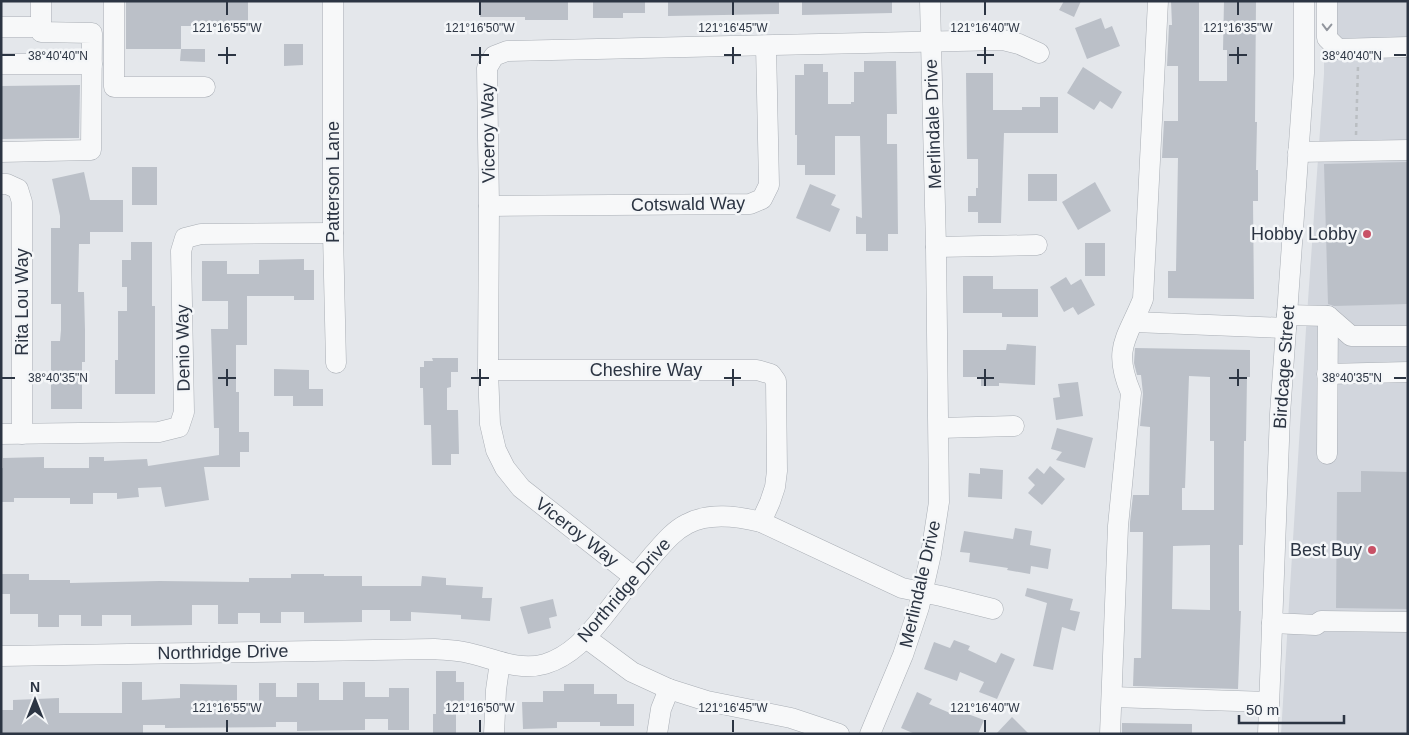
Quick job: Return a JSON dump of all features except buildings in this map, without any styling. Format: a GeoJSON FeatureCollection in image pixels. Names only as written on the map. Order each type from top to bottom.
{"type":"FeatureCollection","features":[{"type":"Feature","properties":{"kind":"street"},"geometry":{"type":"LineString","coordinates":[[1,152],[91,150],[92,33],[41,32],[41,1]]}},
{"type":"Feature","properties":{"kind":"street"},"geometry":{"type":"LineString","coordinates":[[114,1],[114,87],[205,87]]}},
{"type":"Feature","properties":{"kind":"street","name":"Patterson Lane"},"geometry":{"type":"LineString","coordinates":[[333,1],[333,233],[336,363]]}},
{"type":"Feature","properties":{"kind":"street","name":"Merlindale Drive"},"geometry":{"type":"LineString","coordinates":[[870,734],[903,655],[922,592],[931,554],[939,502],[936,247],[930,1]]}},
{"type":"Feature","properties":{"kind":"street"},"geometry":{"type":"LineString","coordinates":[[1110,734],[1118,526],[1131,393],[1124,378],[1121,358],[1125,337],[1134,322],[1143,299],[1158,1]]}},
{"type":"Feature","properties":{"kind":"street","name":"Birdcage Street"},"geometry":{"type":"LineString","coordinates":[[1268,734],[1280,414],[1304,73],[1304,1]]}},
{"type":"Feature","properties":{"kind":"street"},"geometry":{"type":"LineString","coordinates":[[1327,1],[1327,38],[1345,48],[1408,47]]}},
{"type":"Feature","properties":{"kind":"street"},"geometry":{"type":"LineString","coordinates":[[1,27],[41,27]]}},
{"type":"Feature","properties":{"kind":"street","name":"Viceroy Way"},"geometry":{"type":"LineString","coordinates":[[634,577],[521,488],[505,468],[496,450],[490,424],[488,370],[489,206],[487,68],[494,56],[507,51],[1002,40],[1020,44],[1039,53]]}},
{"type":"Feature","properties":{"kind":"street","name":"Cotswald Way"},"geometry":{"type":"LineString","coordinates":[[489,206],[750,204],[762,199],[768,184],[766,46]]}},
{"type":"Feature","properties":{"kind":"street"},"geometry":{"type":"LineString","coordinates":[[1,64],[92,64]]}},
{"type":"Feature","properties":{"kind":"street"},"geometry":{"type":"LineString","coordinates":[[1298,152],[1408,150]]}},
{"type":"Feature","properties":{"kind":"street","name":"Rita Lou Way"},"geometry":{"type":"LineString","coordinates":[[1,184],[7,184],[18,189],[22,202],[22,434]]}},
{"type":"Feature","properties":{"kind":"street","name":"Denio Way"},"geometry":{"type":"LineString","coordinates":[[1,434],[159,432],[179,427],[184,412],[180,251],[185,238],[201,234],[333,233]]}},
{"type":"Feature","properties":{"kind":"street"},"geometry":{"type":"LineString","coordinates":[[936,247],[1037,245]]}},
{"type":"Feature","properties":{"kind":"street"},"geometry":{"type":"LineString","coordinates":[[1134,322],[1286,322],[1328,316],[1351,336],[1408,336]]}},
{"type":"Feature","properties":{"kind":"street"},"geometry":{"type":"LineString","coordinates":[[1327,454],[1328,316]]}},
{"type":"Feature","properties":{"kind":"street","name":"Cheshire Way"},"geometry":{"type":"LineString","coordinates":[[488,370],[757,370],[772,374],[776,381],[777,471],[772,494],[761,522]]}},
{"type":"Feature","properties":{"kind":"street"},"geometry":{"type":"LineString","coordinates":[[1327,374],[1408,372]]}},
{"type":"Feature","properties":{"kind":"street"},"geometry":{"type":"LineString","coordinates":[[939,428],[1014,426]]}},
{"type":"Feature","properties":{"kind":"street","name":"Northridge Drive"},"geometry":{"type":"LineString","coordinates":[[1,656],[434,649],[464,652],[524,667],[543,664],[562,658],[586,638],[634,577],[670,536],[687,524],[706,518],[725,516],[743,517],[761,522],[902,588],[993,609]]}},
{"type":"Feature","properties":{"kind":"street"},"geometry":{"type":"LineString","coordinates":[[1272,623],[1316,625],[1321,621],[1408,622]]}},
{"type":"Feature","properties":{"kind":"street"},"geometry":{"type":"LineString","coordinates":[[586,638],[632,672],[669,689],[707,701],[791,718],[839,734]]}},
{"type":"Feature","properties":{"kind":"street"},"geometry":{"type":"LineString","coordinates":[[494,734],[496,690],[500,662]]}},
{"type":"Feature","properties":{"kind":"street"},"geometry":{"type":"LineString","coordinates":[[657,734],[661,708],[669,689]]}},
{"type":"Feature","properties":{"kind":"street"},"geometry":{"type":"LineString","coordinates":[[1112,697],[1269,702]]}},
{"type":"Feature","properties":{"kind":"path"},"geometry":{"type":"LineString","coordinates":[[1345,48],[1358,57],[1356,137],[1352,141],[1351,151]]}},
{"type":"Feature","properties":{"kind":"shaded area"},"geometry":{"type":"Polygon","coordinates":[[[1324,1],[1408,1],[1408,734],[1281,734],[1324,74],[1324,1]]]}},
{"type":"Feature","properties":{"kind":"place","name":"Hobby Lobby"},"geometry":{"type":"Point","coordinates":[1367,234]}},
{"type":"Feature","properties":{"kind":"place","name":"Best Buy"},"geometry":{"type":"Point","coordinates":[1372,550]}}]}
